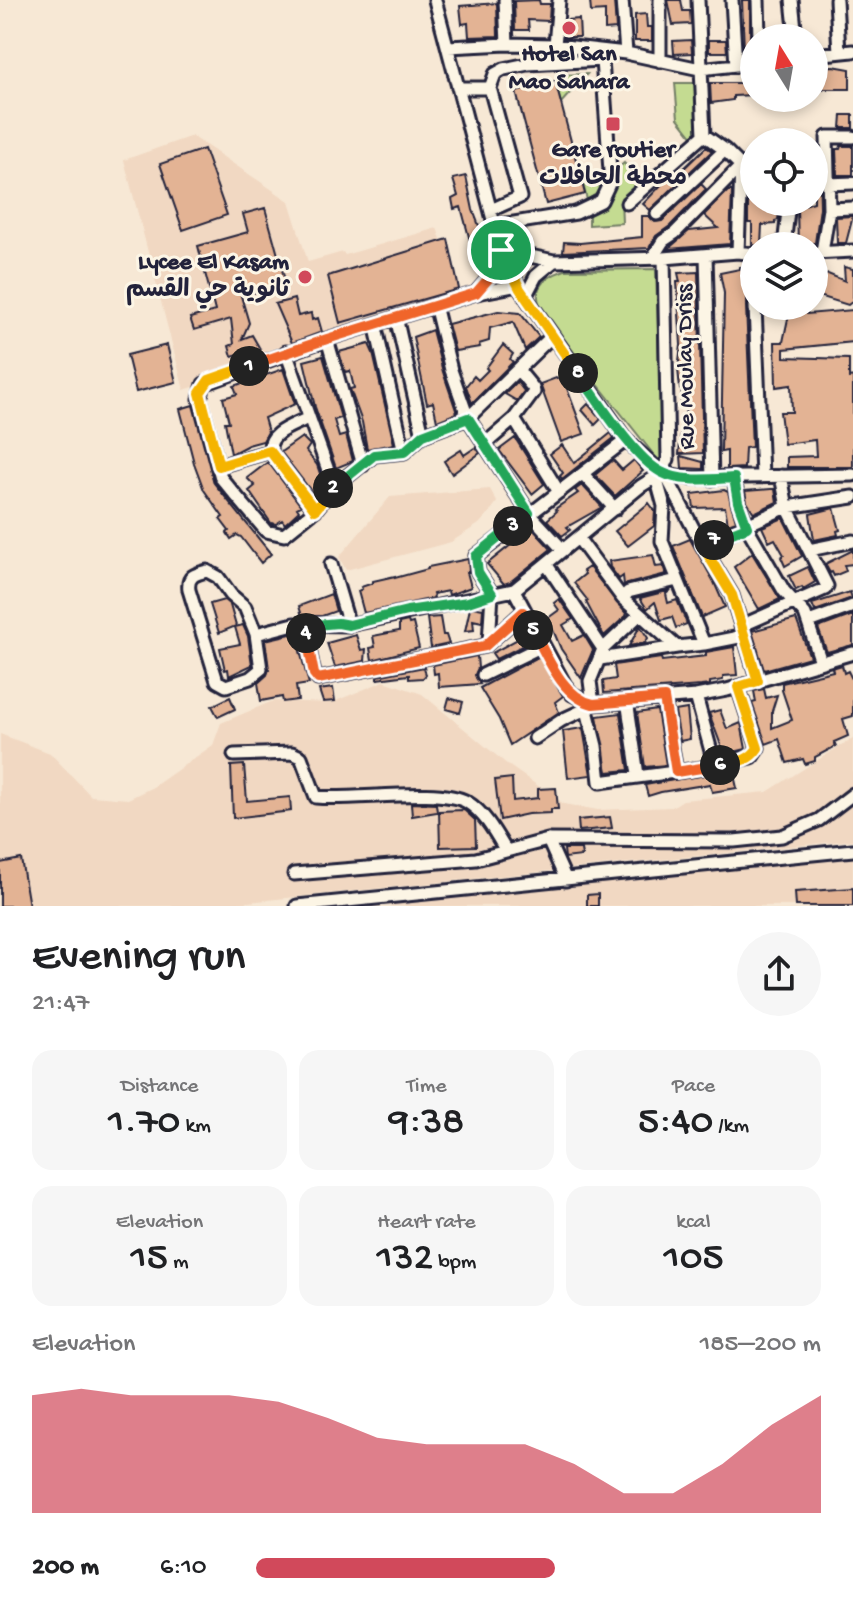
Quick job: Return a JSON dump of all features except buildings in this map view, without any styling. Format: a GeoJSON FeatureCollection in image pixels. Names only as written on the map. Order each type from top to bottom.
{"type":"FeatureCollection","features":[{"type":"Feature","properties":{"kind":"street"},"geometry":{"type":"LineString","coordinates":[[435,0],[501,250],[518,285],[551,337],[626,440],[661,475],[732,595],[758,681]]}},
{"type":"Feature","properties":{"kind":"street"},"geometry":{"type":"LineString","coordinates":[[505,0],[507,44]]}},
{"type":"Feature","properties":{"kind":"street"},"geometry":{"type":"LineString","coordinates":[[555,45],[559,0]]}},
{"type":"Feature","properties":{"kind":"street"},"geometry":{"type":"LineString","coordinates":[[622,0],[626,53]]}},
{"type":"Feature","properties":{"kind":"street"},"geometry":{"type":"LineString","coordinates":[[660,0],[660,61]]}},
{"type":"Feature","properties":{"kind":"street"},"geometry":{"type":"LineString","coordinates":[[698,0],[704,135]]}},
{"type":"Feature","properties":{"kind":"street"},"geometry":{"type":"LineString","coordinates":[[732,0],[736,66]]}},
{"type":"Feature","properties":{"kind":"street"},"geometry":{"type":"LineString","coordinates":[[758,0],[759,24]]}},
{"type":"Feature","properties":{"kind":"street"},"geometry":{"type":"LineString","coordinates":[[792,0],[795,24]]}},
{"type":"Feature","properties":{"kind":"street"},"geometry":{"type":"LineString","coordinates":[[836,0],[839,52]]}},
{"type":"Feature","properties":{"kind":"street"},"geometry":{"type":"LineString","coordinates":[[448,47],[555,45],[602,55]]}},
{"type":"Feature","properties":{"kind":"street"},"geometry":{"type":"LineString","coordinates":[[828,53],[853,51]]}},
{"type":"Feature","properties":{"kind":"street"},"geometry":{"type":"LineString","coordinates":[[491,210],[520,197],[490,88],[495,74],[515,66],[626,53],[700,69],[740,65]]}},
{"type":"Feature","properties":{"kind":"street"},"geometry":{"type":"LineString","coordinates":[[495,226],[576,213],[601,201],[609,184],[610,171],[602,55]]}},
{"type":"Feature","properties":{"kind":"street"},"geometry":{"type":"LineString","coordinates":[[460,88],[490,88]]}},
{"type":"Feature","properties":{"kind":"street"},"geometry":{"type":"LineString","coordinates":[[704,135],[740,165]]}},
{"type":"Feature","properties":{"kind":"street"},"geometry":{"type":"LineString","coordinates":[[627,203],[704,135]]}},
{"type":"Feature","properties":{"kind":"street"},"geometry":{"type":"LineString","coordinates":[[828,137],[853,137]]}},
{"type":"Feature","properties":{"kind":"street"},"geometry":{"type":"LineString","coordinates":[[657,214],[725,150]]}},
{"type":"Feature","properties":{"kind":"street"},"geometry":{"type":"LineString","coordinates":[[704,644],[662,541],[664,506],[661,475],[668,459],[659,258],[663,241],[675,233],[740,167]]}},
{"type":"Feature","properties":{"kind":"street"},"geometry":{"type":"LineString","coordinates":[[823,232],[829,209],[828,184],[853,183]]}},
{"type":"Feature","properties":{"kind":"street"},"geometry":{"type":"LineString","coordinates":[[501,250],[544,261],[738,252],[740,195]]}},
{"type":"Feature","properties":{"kind":"street"},"geometry":{"type":"LineString","coordinates":[[829,209],[853,208]]}},
{"type":"Feature","properties":{"kind":"street"},"geometry":{"type":"LineString","coordinates":[[476,293],[489,278],[501,250]]}},
{"type":"Feature","properties":{"kind":"street"},"geometry":{"type":"LineString","coordinates":[[828,252],[853,251]]}},
{"type":"Feature","properties":{"kind":"street","name":"Rue Moulay Driss"},"geometry":{"type":"LineString","coordinates":[[706,255],[712,479]]}},
{"type":"Feature","properties":{"kind":"street"},"geometry":{"type":"LineString","coordinates":[[525,297],[536,276],[554,261]]}},
{"type":"Feature","properties":{"kind":"street"},"geometry":{"type":"LineString","coordinates":[[518,285],[435,305],[209,380],[201,388],[200,399],[221,478],[266,531],[284,535],[315,510],[334,487],[374,455],[404,452],[423,435],[468,418],[551,337]]}},
{"type":"Feature","properties":{"kind":"street"},"geometry":{"type":"LineString","coordinates":[[435,305],[451,370],[468,418],[529,513],[563,550]]}},
{"type":"Feature","properties":{"kind":"street"},"geometry":{"type":"LineString","coordinates":[[396,317],[423,435]]}},
{"type":"Feature","properties":{"kind":"street"},"geometry":{"type":"LineString","coordinates":[[756,320],[762,476]]}},
{"type":"Feature","properties":{"kind":"street"},"geometry":{"type":"LineString","coordinates":[[376,328],[404,452]]}},
{"type":"Feature","properties":{"kind":"street"},"geometry":{"type":"LineString","coordinates":[[327,339],[363,465]]}},
{"type":"Feature","properties":{"kind":"street"},"geometry":{"type":"LineString","coordinates":[[286,352],[334,487]]}},
{"type":"Feature","properties":{"kind":"street"},"geometry":{"type":"LineString","coordinates":[[485,444],[514,419],[534,392],[519,371]]}},
{"type":"Feature","properties":{"kind":"street"},"geometry":{"type":"LineString","coordinates":[[308,418],[273,436],[269,444],[270,451],[315,510]]}},
{"type":"Feature","properties":{"kind":"street"},"geometry":{"type":"LineString","coordinates":[[514,419],[559,492]]}},
{"type":"Feature","properties":{"kind":"street"},"geometry":{"type":"LineString","coordinates":[[489,642],[492,594],[478,572],[476,556],[626,440]]}},
{"type":"Feature","properties":{"kind":"street"},"geometry":{"type":"LineString","coordinates":[[219,466],[270,451]]}},
{"type":"Feature","properties":{"kind":"street"},"geometry":{"type":"LineString","coordinates":[[583,474],[615,509]]}},
{"type":"Feature","properties":{"kind":"street"},"geometry":{"type":"LineString","coordinates":[[256,634],[294,624],[349,625],[514,590],[641,486],[661,475],[712,479],[853,475]]}},
{"type":"Feature","properties":{"kind":"street"},"geometry":{"type":"LineString","coordinates":[[602,654],[704,644],[742,631],[827,586],[787,507],[781,476]]}},
{"type":"Feature","properties":{"kind":"street"},"geometry":{"type":"LineString","coordinates":[[734,478],[747,527],[784,591],[809,622],[821,662]]}},
{"type":"Feature","properties":{"kind":"street"},"geometry":{"type":"LineString","coordinates":[[702,545],[787,507],[853,497]]}},
{"type":"Feature","properties":{"kind":"street"},"geometry":{"type":"LineString","coordinates":[[578,538],[623,599],[677,647]]}},
{"type":"Feature","properties":{"kind":"street"},"geometry":{"type":"LineString","coordinates":[[809,550],[853,541]]}},
{"type":"Feature","properties":{"kind":"street"},"geometry":{"type":"LineString","coordinates":[[331,564],[349,625]]}},
{"type":"Feature","properties":{"kind":"street"},"geometry":{"type":"LineString","coordinates":[[547,565],[602,654]]}},
{"type":"Feature","properties":{"kind":"street"},"geometry":{"type":"LineString","coordinates":[[207,571],[218,577],[231,595],[243,603],[256,634],[260,671],[226,686],[217,681],[189,590],[191,577],[207,571]]}},
{"type":"Feature","properties":{"kind":"street"},"geometry":{"type":"LineString","coordinates":[[623,599],[628,592],[677,580]]}},
{"type":"Feature","properties":{"kind":"street"},"geometry":{"type":"LineString","coordinates":[[514,590],[523,612],[572,694],[589,705]]}},
{"type":"Feature","properties":{"kind":"street"},"geometry":{"type":"LineString","coordinates":[[809,622],[853,606]]}},
{"type":"Feature","properties":{"kind":"street"},"geometry":{"type":"LineString","coordinates":[[304,626],[314,674],[318,679],[485,646],[523,612]]}},
{"type":"Feature","properties":{"kind":"street"},"geometry":{"type":"LineString","coordinates":[[639,615],[602,654],[590,681],[589,705],[600,782],[715,766],[752,757],[758,748],[733,688]]}},
{"type":"Feature","properties":{"kind":"street"},"geometry":{"type":"LineString","coordinates":[[483,675],[542,646]]}},
{"type":"Feature","properties":{"kind":"street"},"geometry":{"type":"LineString","coordinates":[[535,738],[589,705],[696,696],[853,653]]}},
{"type":"Feature","properties":{"kind":"street"},"geometry":{"type":"LineString","coordinates":[[696,696],[715,766]]}},
{"type":"Feature","properties":{"kind":"street"},"geometry":{"type":"LineString","coordinates":[[664,698],[676,772]]}},
{"type":"Feature","properties":{"kind":"street"},"geometry":{"type":"LineString","coordinates":[[627,700],[638,775]]}},
{"type":"Feature","properties":{"kind":"street"},"geometry":{"type":"LineString","coordinates":[[234,755],[292,753],[301,757],[316,797],[439,795],[467,802],[489,822],[506,851]]}},
{"type":"Feature","properties":{"kind":"street"},"geometry":{"type":"LineString","coordinates":[[294,874],[476,859],[548,840],[572,838],[734,841],[782,836],[819,820],[853,794]]}},
{"type":"Feature","properties":{"kind":"street"},"geometry":{"type":"LineString","coordinates":[[548,840],[566,880]]}},
{"type":"Feature","properties":{"kind":"street"},"geometry":{"type":"LineString","coordinates":[[297,906],[343,904],[853,850]]}},
{"type":"Feature","properties":{"kind":"shaded area","name":"Lycee El Kasam ثانوية حي القسم"},"geometry":{"type":"Polygon","coordinates":[[[192,136],[289,201],[308,262],[343,252],[345,255],[437,228],[464,302],[184,390],[124,160],[192,136]]]}},
{"type":"Feature","properties":{"kind":"shaded area"},"geometry":{"type":"Polygon","coordinates":[[[490,489],[497,502],[489,513],[479,524],[451,542],[346,570],[339,557],[390,497],[490,489]]]}},
{"type":"Feature","properties":{"kind":"shaded area"},"geometry":{"type":"Polygon","coordinates":[[[384,681],[422,694],[508,765],[564,804],[598,810],[672,807],[683,800],[767,792],[853,738],[853,840],[209,906],[0,906],[0,734],[50,753],[91,796],[128,799],[153,787],[213,745],[221,723],[273,701],[331,703],[384,681]]]}},
{"type":"Feature","properties":{"kind":"shaded area"},"geometry":{"type":"Polygon","coordinates":[[[853,853],[853,906],[357,906],[395,902],[853,853]]]}},
{"type":"Feature","properties":{"kind":"green space"},"geometry":{"type":"Polygon","coordinates":[[[587,74],[561,103],[555,81],[561,80],[560,75],[587,74]]]}},
{"type":"Feature","properties":{"kind":"green space"},"geometry":{"type":"Polygon","coordinates":[[[675,83],[695,83],[697,134],[693,137],[678,118],[675,83]]]}},
{"type":"Feature","properties":{"kind":"green space"},"geometry":{"type":"Polygon","coordinates":[[[624,163],[640,181],[621,198],[622,223],[589,225],[589,214],[606,201],[616,170],[624,163]]]}},
{"type":"Feature","properties":{"kind":"green space"},"geometry":{"type":"Polygon","coordinates":[[[604,175],[599,192],[587,200],[582,180],[604,175]]]}},
{"type":"Feature","properties":{"kind":"green space"},"geometry":{"type":"Polygon","coordinates":[[[656,269],[662,465],[546,319],[538,295],[542,283],[565,270],[656,269]]]}},
{"type":"Feature","properties":{"kind":"place","name":"Hotel San Mao Sahara"},"geometry":{"type":"Point","coordinates":[569,28]}},
{"type":"Feature","properties":{"kind":"place","name":"Gare routier محطة الحافلات"},"geometry":{"type":"Point","coordinates":[613,124]}},
{"type":"Feature","properties":{"kind":"place","name":"Lycee El Kasam ثانوية حي القسم"},"geometry":{"type":"Point","coordinates":[305,277]}},
{"type":"Feature","properties":{"kind":"route"},"geometry":{"type":"LineString","coordinates":[[501,250],[520,289],[551,337],[626,440],[662,473],[689,478],[734,478],[747,527],[702,545],[732,595],[758,681],[738,687],[758,748],[746,760],[676,772],[664,698],[593,704],[585,702],[572,694],[556,671],[523,612],[485,646],[318,679],[314,674],[304,626],[324,623],[349,625],[407,611],[468,602],[492,594],[478,572],[476,556],[529,513],[468,418],[423,435],[404,452],[374,455],[334,487],[315,510],[270,451],[219,466],[200,399],[201,388],[209,380],[286,352],[463,299],[484,287],[501,250]]}}]}
